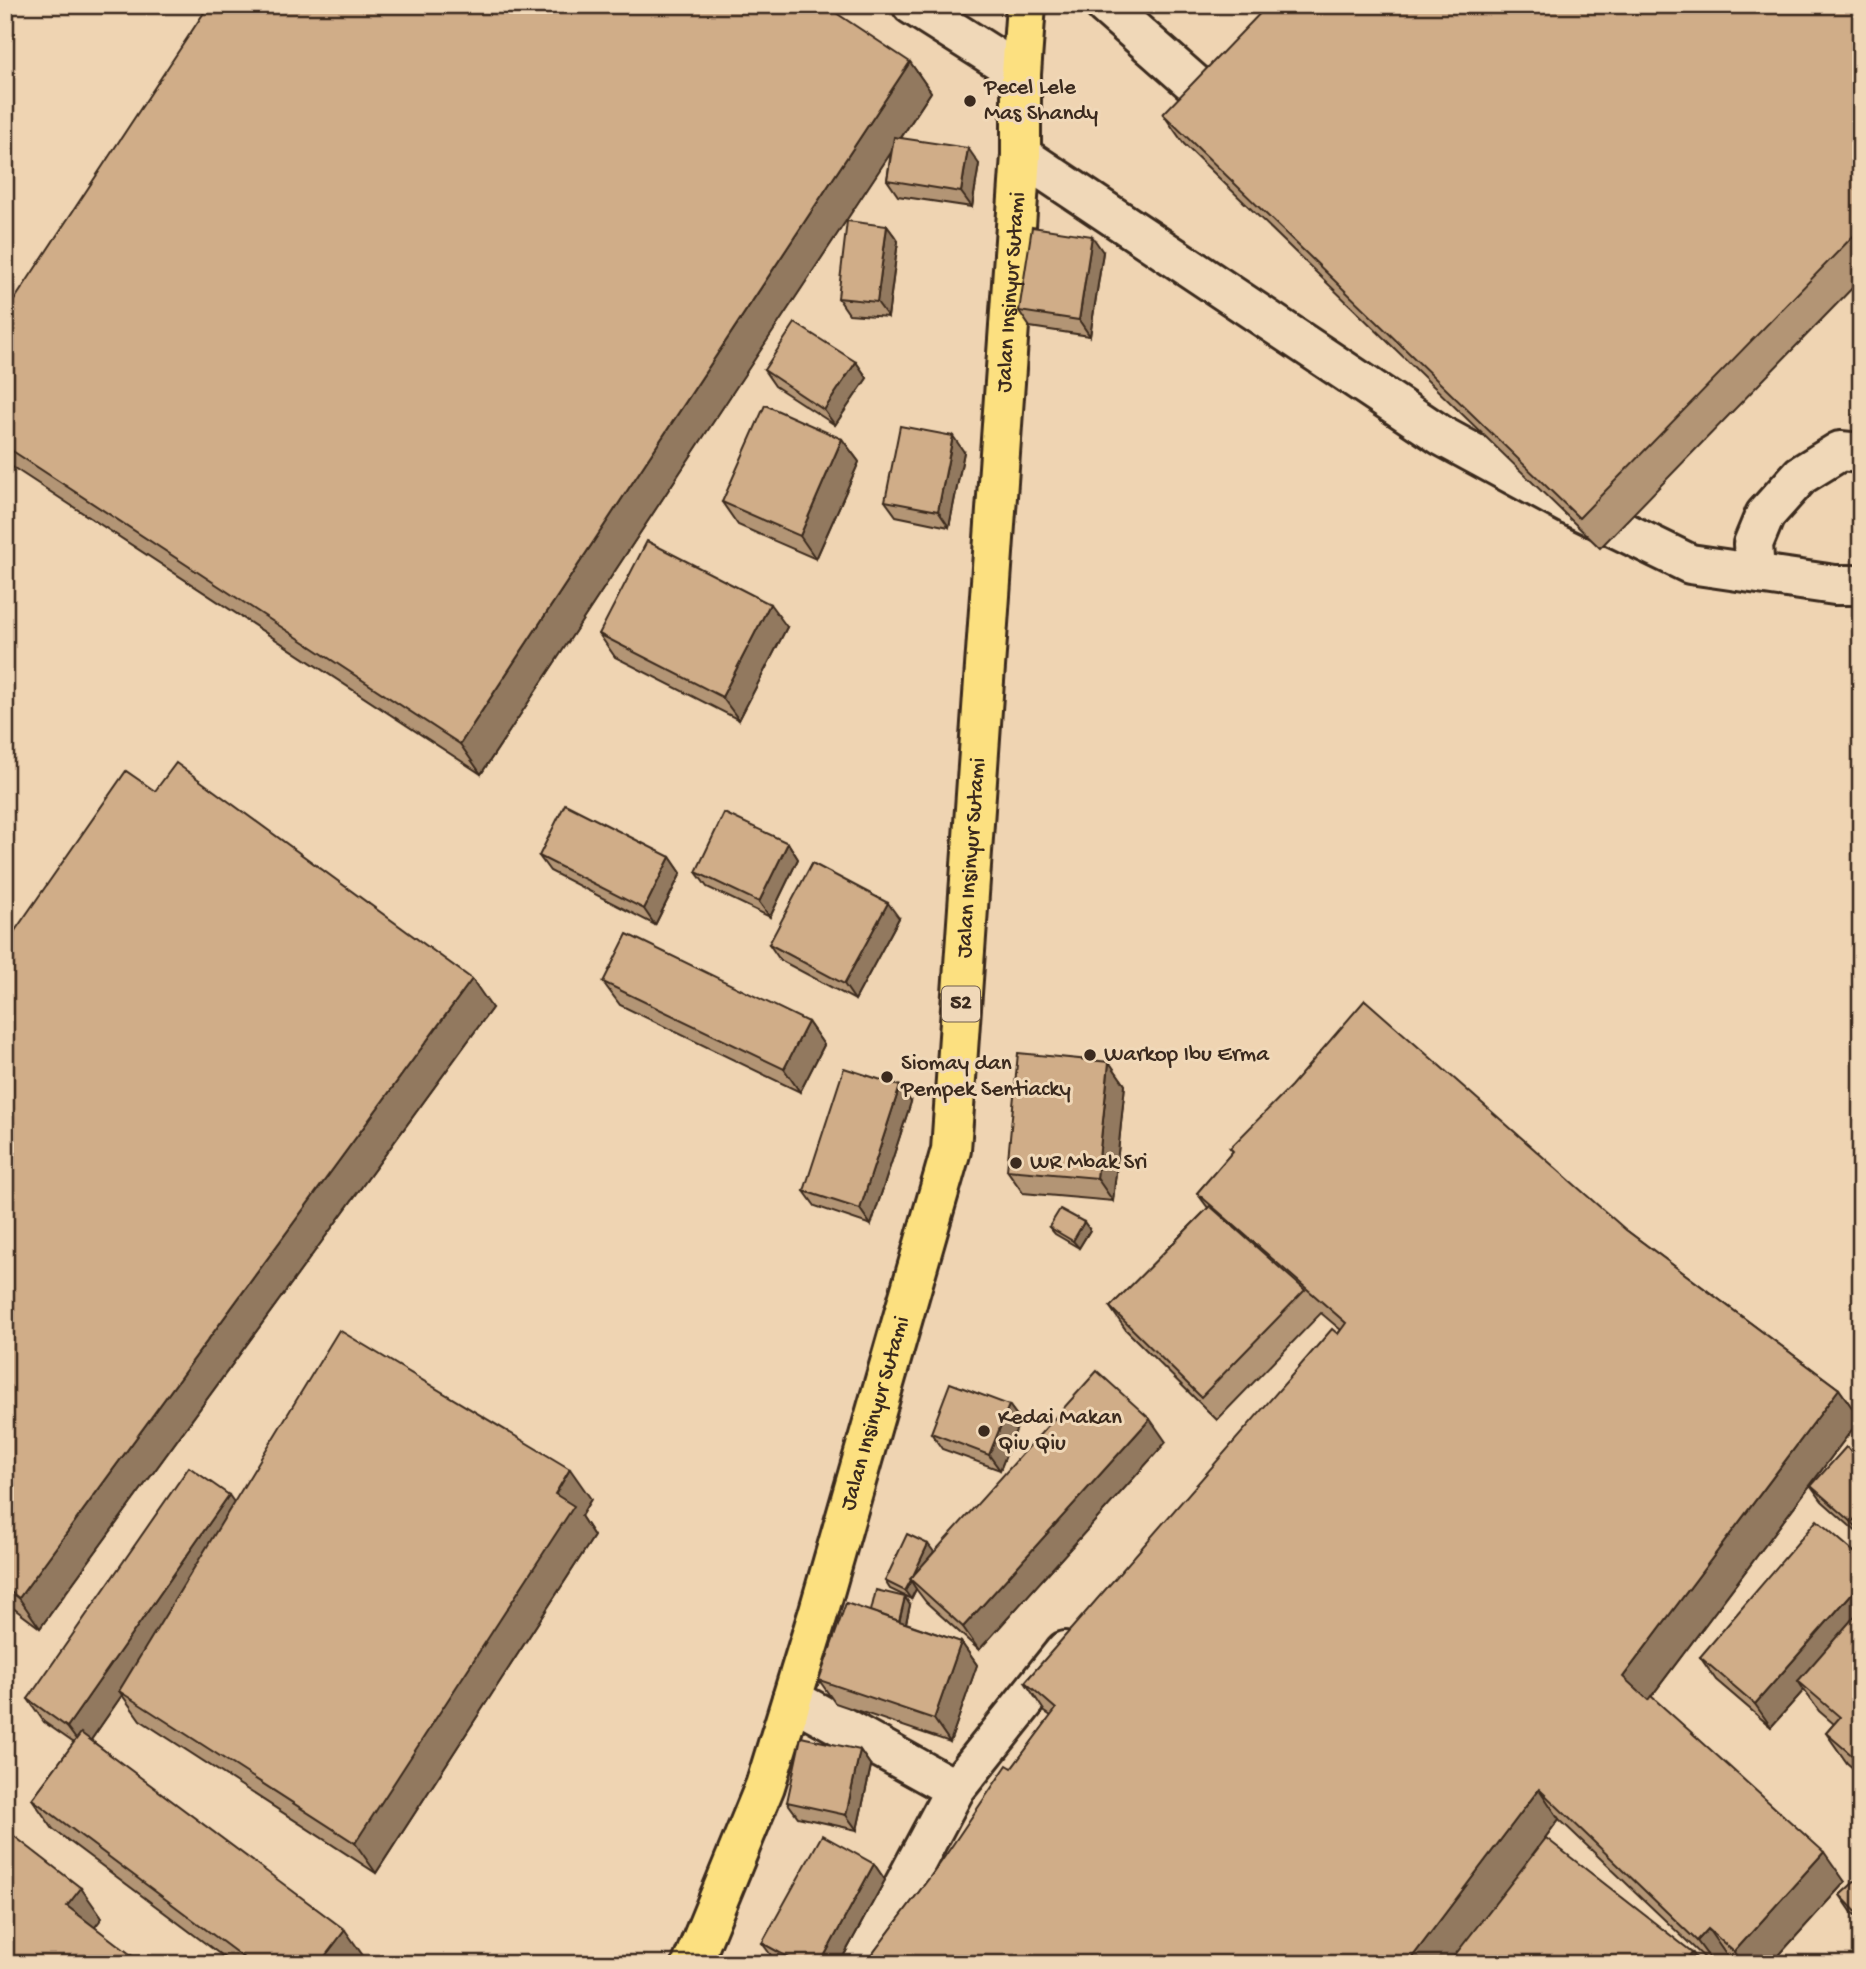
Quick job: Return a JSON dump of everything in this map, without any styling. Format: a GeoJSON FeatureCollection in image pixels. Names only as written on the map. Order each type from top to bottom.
{"type":"FeatureCollection","features":[{"type":"Feature","properties":{"kind":"highway","name":"Jalan Insinyur Sutami"},"geometry":{"type":"LineString","coordinates":[[692,1964],[765,1786],[951,1150],[1021,155],[1021,75],[1026,5]]}},
{"type":"Feature","properties":{"kind":"street"},"geometry":{"type":"LineString","coordinates":[[912,5],[1021,75]]}},
{"type":"Feature","properties":{"kind":"street"},"geometry":{"type":"LineString","coordinates":[[1105,5],[1208,96],[1253,144]]}},
{"type":"Feature","properties":{"kind":"street"},"geometry":{"type":"LineString","coordinates":[[1021,155],[1442,436],[1571,506],[1690,564],[1835,585],[1861,584]]}},
{"type":"Feature","properties":{"kind":"street"},"geometry":{"type":"LineString","coordinates":[[1755,573],[1753,544],[1765,515],[1801,475],[1840,452],[1861,453]]}},
{"type":"Feature","properties":{"kind":"street"},"geometry":{"type":"LineString","coordinates":[[862,1964],[955,1789],[1086,1625]]}},
{"type":"Feature","properties":{"kind":"street"},"geometry":{"type":"LineString","coordinates":[[792,1699],[955,1789]]}},
{"type":"Feature","properties":{"kind":"building"},"geometry":{"type":"Polygon","coordinates":[[[209,5],[824,5],[910,62],[460,744],[5,446],[5,314],[209,5]]]}},
{"type":"Feature","properties":{"kind":"building"},"geometry":{"type":"Polygon","coordinates":[[[1268,5],[1861,5],[1861,228],[1579,518],[1163,114],[1268,5]]]}},
{"type":"Feature","properties":{"kind":"building"},"geometry":{"type":"Polygon","coordinates":[[[894,137],[968,148],[961,192],[887,180],[894,137]]]}},
{"type":"Feature","properties":{"kind":"building"},"geometry":{"type":"Polygon","coordinates":[[[847,221],[887,226],[877,302],[838,298],[847,221]]]}},
{"type":"Feature","properties":{"kind":"building"},"geometry":{"type":"Polygon","coordinates":[[[1032,227],[1092,236],[1079,320],[1019,311],[1032,227]]]}},
{"type":"Feature","properties":{"kind":"building"},"geometry":{"type":"Polygon","coordinates":[[[795,323],[856,362],[824,410],[764,370],[795,323]]]}},
{"type":"Feature","properties":{"kind":"building"},"geometry":{"type":"Polygon","coordinates":[[[765,405],[842,439],[800,536],[722,502],[765,405]]]}},
{"type":"Feature","properties":{"kind":"building"},"geometry":{"type":"Polygon","coordinates":[[[900,426],[953,436],[938,511],[885,501],[900,426]]]}},
{"type":"Feature","properties":{"kind":"building"},"geometry":{"type":"Polygon","coordinates":[[[647,541],[770,604],[722,697],[599,634],[647,541]]]}},
{"type":"Feature","properties":{"kind":"building"},"geometry":{"type":"Polygon","coordinates":[[[176,763],[472,979],[19,1598],[5,1588],[5,945],[126,771],[155,791],[176,763]]]}},
{"type":"Feature","properties":{"kind":"building"},"geometry":{"type":"Polygon","coordinates":[[[565,804],[670,857],[644,909],[539,856],[565,804]]]}},
{"type":"Feature","properties":{"kind":"building"},"geometry":{"type":"Polygon","coordinates":[[[724,813],[788,843],[759,902],[696,872],[724,813]]]}},
{"type":"Feature","properties":{"kind":"building"},"geometry":{"type":"Polygon","coordinates":[[[812,863],[888,903],[844,984],[769,944],[812,863]]]}},
{"type":"Feature","properties":{"kind":"building"},"geometry":{"type":"Polygon","coordinates":[[[627,934],[808,1022],[784,1069],[603,982],[627,934]]]}},
{"type":"Feature","properties":{"kind":"building"},"geometry":{"type":"Polygon","coordinates":[[[1365,1000],[1626,1230],[1839,1389],[1623,1677],[1648,1700],[1651,1696],[1824,1852],[1734,1952],[1708,1929],[1697,1941],[1539,1789],[1407,1964],[865,1964],[939,1865],[1007,1765],[1012,1768],[1056,1709],[1025,1682],[1332,1329],[1338,1334],[1346,1323],[1197,1193],[1233,1151],[1230,1148],[1291,1086],[1365,1000]]]}},
{"type":"Feature","properties":{"kind":"building"},"geometry":{"type":"Polygon","coordinates":[[[1018,1053],[1109,1062],[1097,1178],[1007,1170],[1018,1053]]]}},
{"type":"Feature","properties":{"kind":"building"},"geometry":{"type":"Polygon","coordinates":[[[844,1068],[900,1086],[860,1209],[804,1191],[844,1068]]]}},
{"type":"Feature","properties":{"kind":"building"},"geometry":{"type":"Polygon","coordinates":[[[1210,1206],[1305,1290],[1201,1397],[1110,1307],[1210,1206]]]}},
{"type":"Feature","properties":{"kind":"building"},"geometry":{"type":"Polygon","coordinates":[[[1060,1209],[1084,1222],[1073,1241],[1049,1227],[1060,1209]]]}},
{"type":"Feature","properties":{"kind":"building"},"geometry":{"type":"Polygon","coordinates":[[[339,1330],[570,1469],[555,1494],[574,1506],[355,1843],[119,1691],[339,1330]]]}},
{"type":"Feature","properties":{"kind":"building"},"geometry":{"type":"Polygon","coordinates":[[[1097,1371],[1150,1419],[963,1627],[910,1579],[1097,1371]]]}},
{"type":"Feature","properties":{"kind":"building"},"geometry":{"type":"Polygon","coordinates":[[[950,1383],[1009,1405],[989,1455],[931,1433],[950,1383]]]}},
{"type":"Feature","properties":{"kind":"building"},"geometry":{"type":"Polygon","coordinates":[[[1846,1447],[1861,1460],[1861,1512],[1852,1522],[1811,1486],[1846,1447]]]}},
{"type":"Feature","properties":{"kind":"building"},"geometry":{"type":"Polygon","coordinates":[[[189,1467],[229,1495],[67,1727],[28,1699],[189,1467]]]}},
{"type":"Feature","properties":{"kind":"building"},"geometry":{"type":"Polygon","coordinates":[[[1817,1520],[1861,1558],[1861,1583],[1755,1704],[1700,1657],[1817,1520]]]}},
{"type":"Feature","properties":{"kind":"building"},"geometry":{"type":"Polygon","coordinates":[[[907,1534],[928,1544],[905,1591],[885,1581],[907,1534]]]}},
{"type":"Feature","properties":{"kind":"building"},"geometry":{"type":"Polygon","coordinates":[[[876,1590],[905,1597],[899,1621],[871,1611],[876,1590]]]}},
{"type":"Feature","properties":{"kind":"building"},"geometry":{"type":"Polygon","coordinates":[[[846,1603],[961,1642],[934,1719],[819,1680],[846,1603]]]}},
{"type":"Feature","properties":{"kind":"building"},"geometry":{"type":"Polygon","coordinates":[[[1861,1609],[1861,1763],[1826,1733],[1840,1717],[1798,1681],[1861,1609]]]}},
{"type":"Feature","properties":{"kind":"building"},"geometry":{"type":"Polygon","coordinates":[[[81,1733],[345,1930],[319,1964],[252,1964],[32,1799],[81,1733]]]}},
{"type":"Feature","properties":{"kind":"building"},"geometry":{"type":"Polygon","coordinates":[[[801,1737],[860,1750],[846,1815],[787,1802],[801,1737]]]}},
{"type":"Feature","properties":{"kind":"building"},"geometry":{"type":"Polygon","coordinates":[[[5,1829],[81,1888],[67,1906],[143,1964],[5,1964],[5,1829]]]}},
{"type":"Feature","properties":{"kind":"building"},"geometry":{"type":"Polygon","coordinates":[[[822,1835],[874,1864],[820,1964],[800,1964],[762,1943],[822,1835]]]}},
{"type":"Feature","properties":{"kind":"building"},"geometry":{"type":"Polygon","coordinates":[[[1546,1838],[1692,1952],[1683,1964],[1448,1964],[1546,1838]]]}},
{"type":"Feature","properties":{"kind":"building"},"geometry":{"type":"Polygon","coordinates":[[[1861,1876],[1861,1917],[1840,1895],[1861,1876]]]}},
{"type":"Feature","properties":{"kind":"place","name":"Pecel Lele Mas Shandy"},"geometry":{"type":"Point","coordinates":[970,101]}},
{"type":"Feature","properties":{"kind":"place","name":"Warkop Ibu Erma"},"geometry":{"type":"Point","coordinates":[1090,1055]}},
{"type":"Feature","properties":{"kind":"place","name":"Siomay dan Pempek Sentiacky"},"geometry":{"type":"Point","coordinates":[887,1077]}},
{"type":"Feature","properties":{"kind":"place","name":"WR Mbak Sri"},"geometry":{"type":"Point","coordinates":[1016,1163]}},
{"type":"Feature","properties":{"kind":"place","name":"Kedai Makan Qiu Qiu"},"geometry":{"type":"Point","coordinates":[984,1431]}}]}
